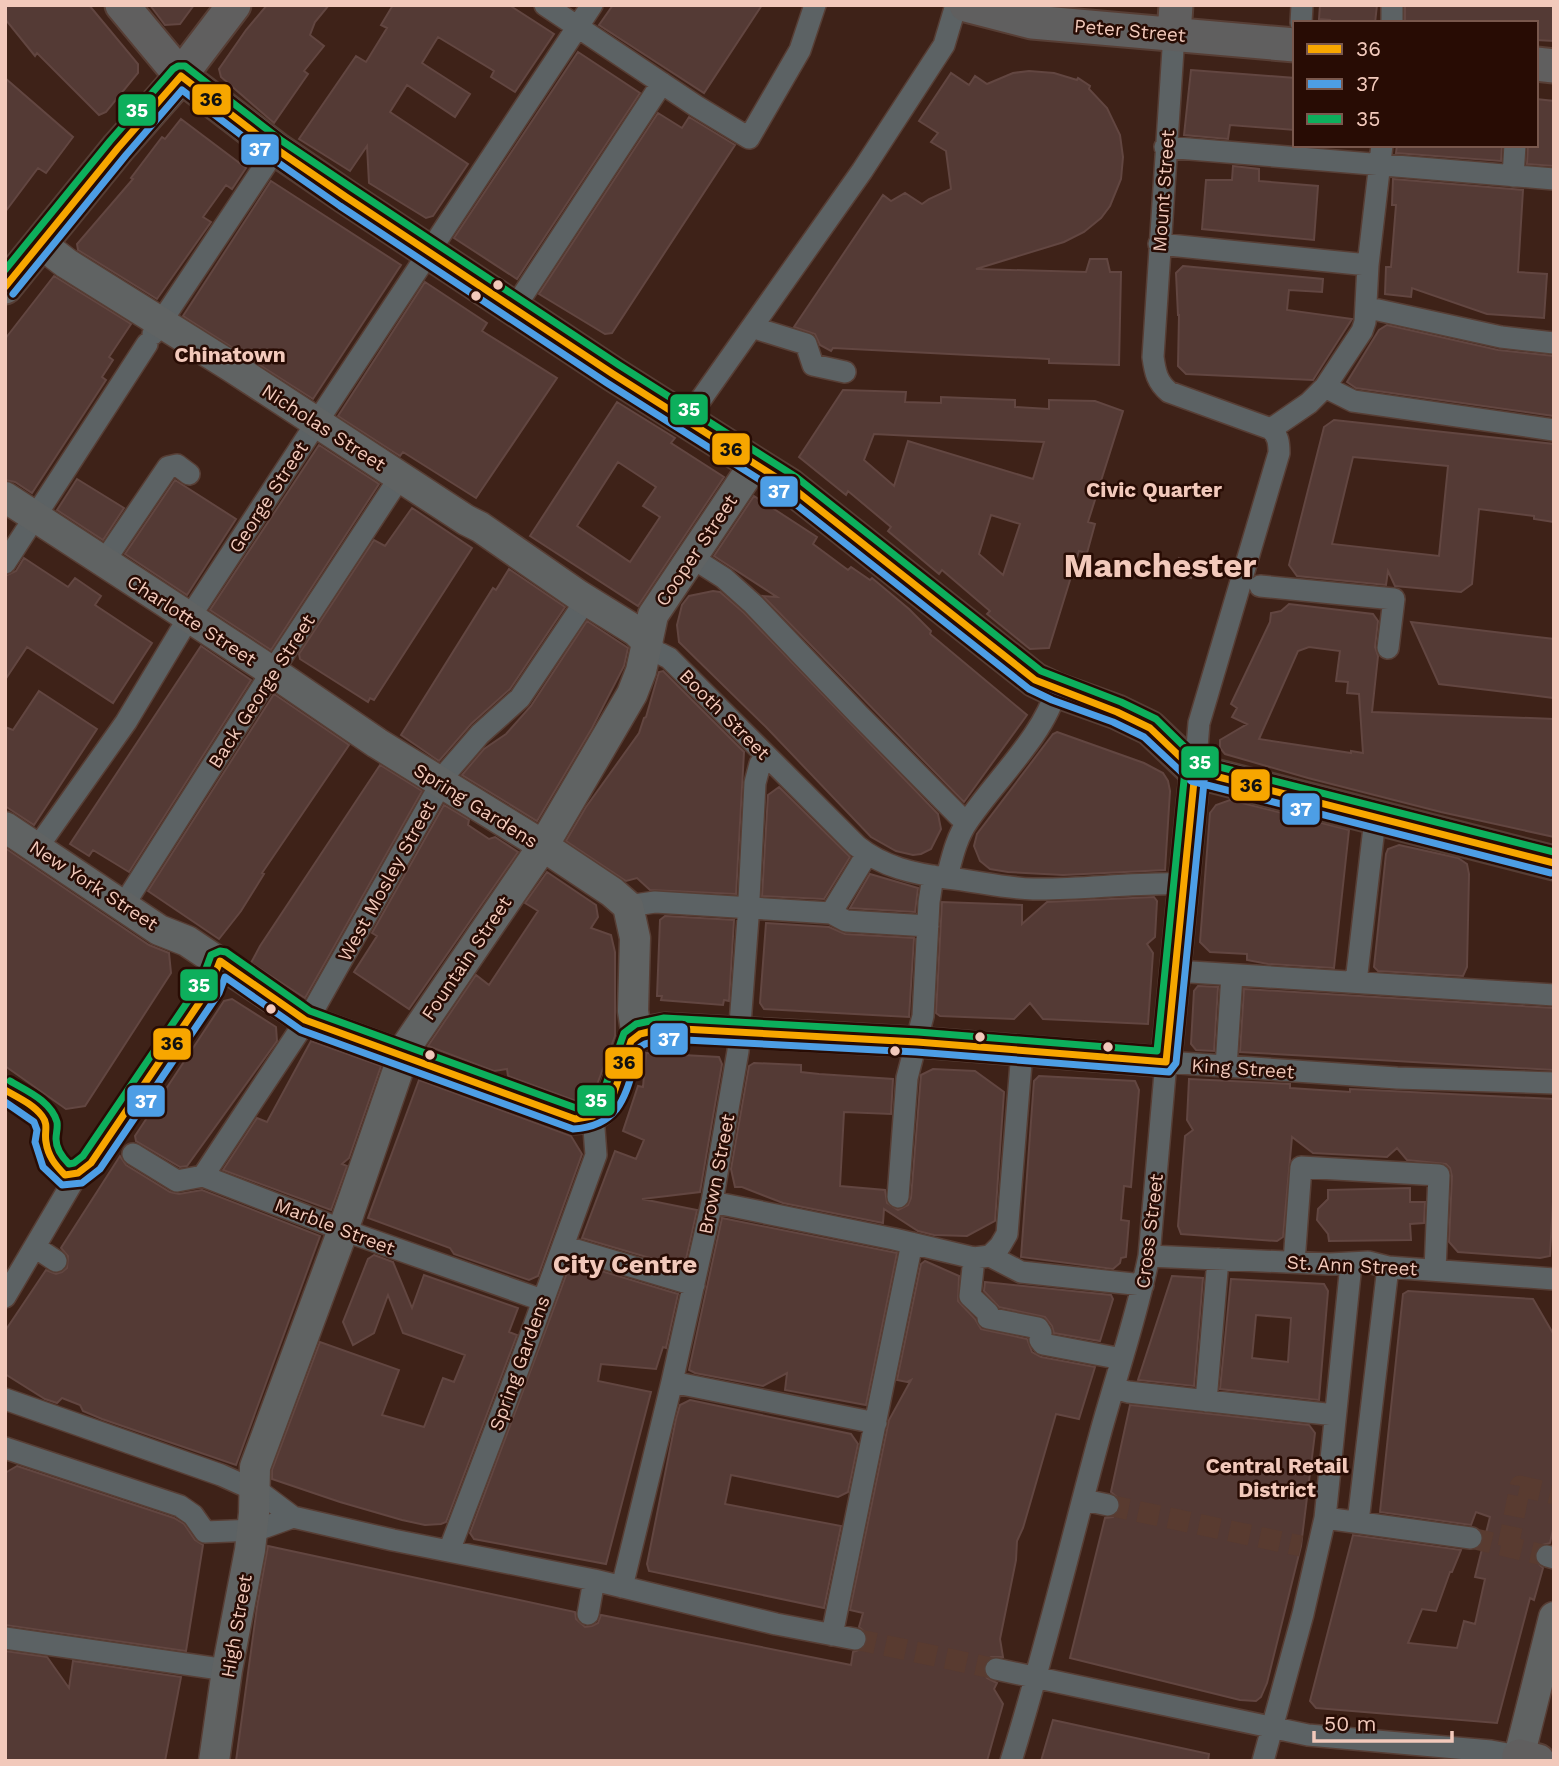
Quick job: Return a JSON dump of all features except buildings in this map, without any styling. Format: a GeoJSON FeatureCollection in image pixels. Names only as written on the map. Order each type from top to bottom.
{"type":"FeatureCollection","features":[{"type":"Feature","properties":{"kind":"main road"},"geometry":{"type":"LineString","coordinates":[[122,5],[181,76],[276,149],[620,378],[755,463],[848,530],[1023,672],[1056,690],[1111,709],[1150,728],[1195,771],[1554,863]]}},
{"type":"Feature","properties":{"kind":"main road"},"geometry":{"type":"LineString","coordinates":[[7,282],[181,76],[234,5]]}},
{"type":"Feature","properties":{"kind":"main road","name":"Peter Street"},"geometry":{"type":"LineString","coordinates":[[966,5],[1032,22],[1175,20],[1293,45]]}},
{"type":"Feature","properties":{"kind":"street"},"geometry":{"type":"LineString","coordinates":[[545,5],[749,138],[800,50],[815,5]]}},
{"type":"Feature","properties":{"kind":"street","name":"George Street"},"geometry":{"type":"LineString","coordinates":[[37,848],[126,722],[189,619],[317,422],[593,5]]}},
{"type":"Feature","properties":{"kind":"street"},"geometry":{"type":"LineString","coordinates":[[687,419],[862,172],[944,45],[956,5]]}},
{"type":"Feature","properties":{"kind":"street","name":"Mount Street"},"geometry":{"type":"LineString","coordinates":[[1175,20],[1153,357],[1157,377],[1162,386],[1177,396],[1271,429]]}},
{"type":"Feature","properties":{"kind":"street"},"geometry":{"type":"LineString","coordinates":[[515,307],[662,83]]}},
{"type":"Feature","properties":{"kind":"street"},"geometry":{"type":"LineString","coordinates":[[1166,147],[1381,155],[1513,176],[1554,179]]}},
{"type":"Feature","properties":{"kind":"street"},"geometry":{"type":"LineString","coordinates":[[1513,176],[1515,147]]}},
{"type":"Feature","properties":{"kind":"street"},"geometry":{"type":"LineString","coordinates":[[5,563],[276,149]]}},
{"type":"Feature","properties":{"kind":"street"},"geometry":{"type":"LineString","coordinates":[[1195,771],[1199,723],[1251,584],[1279,453],[1277,436],[1271,429],[1309,403],[1325,387],[1362,331],[1367,309],[1368,265],[1381,155]]}},
{"type":"Feature","properties":{"kind":"street","name":"Nicholas Street"},"geometry":{"type":"LineString","coordinates":[[40,243],[153,334],[317,422],[502,542]]}},
{"type":"Feature","properties":{"kind":"street"},"geometry":{"type":"LineString","coordinates":[[1159,244],[1368,265]]}},
{"type":"Feature","properties":{"kind":"street"},"geometry":{"type":"LineString","coordinates":[[1367,309],[1501,337],[1554,343]]}},
{"type":"Feature","properties":{"kind":"street"},"geometry":{"type":"LineString","coordinates":[[755,325],[761,330],[806,344],[813,365],[845,372]]}},
{"type":"Feature","properties":{"kind":"street"},"geometry":{"type":"LineString","coordinates":[[1325,387],[1353,401],[1554,430]]}},
{"type":"Feature","properties":{"kind":"street","name":"Cooper Street"},"geometry":{"type":"LineString","coordinates":[[647,642],[653,615],[755,463]]}},
{"type":"Feature","properties":{"kind":"street"},"geometry":{"type":"LineString","coordinates":[[103,563],[168,467],[177,466],[189,474]]}},
{"type":"Feature","properties":{"kind":"street","name":"Back George Street"},"geometry":{"type":"LineString","coordinates":[[122,906],[400,477]]}},
{"type":"Feature","properties":{"kind":"street","name":"Charlotte Street"},"geometry":{"type":"LineString","coordinates":[[5,497],[377,743]]}},
{"type":"Feature","properties":{"kind":"street","name":"Booth Street"},"geometry":{"type":"LineString","coordinates":[[502,542],[636,631],[657,652],[669,658],[867,854],[891,866],[1007,887],[1034,889],[1183,884]]}},
{"type":"Feature","properties":{"kind":"street"},"geometry":{"type":"LineString","coordinates":[[691,557],[743,594],[867,724],[967,822]]}},
{"type":"Feature","properties":{"kind":"street"},"geometry":{"type":"LineString","coordinates":[[1251,584],[1394,599],[1388,648]]}},
{"type":"Feature","properties":{"kind":"street","name":"West Mosley Street"},"geometry":{"type":"LineString","coordinates":[[203,1176],[337,971],[441,783],[480,734],[520,698],[586,600]]}},
{"type":"Feature","properties":{"kind":"street","name":"Fountain Street"},"geometry":{"type":"LineString","coordinates":[[254,1490],[255,1468],[412,1038],[543,846],[632,694],[641,671],[647,642]]}},
{"type":"Feature","properties":{"kind":"street"},"geometry":{"type":"LineString","coordinates":[[898,1197],[906,1078],[923,1016],[928,926],[940,877],[967,822],[1045,718],[1056,690]]}},
{"type":"Feature","properties":{"kind":"street","name":"Spring Gardens"},"geometry":{"type":"LineString","coordinates":[[377,743],[543,846],[612,892],[628,906]]}},
{"type":"Feature","properties":{"kind":"street","name":"Brown Street"},"geometry":{"type":"LineString","coordinates":[[622,1587],[712,1202],[740,1032],[755,783],[760,764],[767,757]]}},
{"type":"Feature","properties":{"kind":"street","name":"Cross Street"},"geometry":{"type":"LineString","coordinates":[[1011,1761],[1037,1678],[1149,1256],[1195,771]]}},
{"type":"Feature","properties":{"kind":"street"},"geometry":{"type":"LineString","coordinates":[[1356,982],[1375,819]]}},
{"type":"Feature","properties":{"kind":"street","name":"New York Street"},"geometry":{"type":"LineString","coordinates":[[5,827],[159,930],[187,941],[220,961],[305,1020],[575,1119],[593,1116]]}},
{"type":"Feature","properties":{"kind":"street"},"geometry":{"type":"LineString","coordinates":[[831,913],[867,854]]}},
{"type":"Feature","properties":{"kind":"street"},"geometry":{"type":"LineString","coordinates":[[593,1116],[611,1102],[631,1041],[640,1034],[634,1019],[635,938],[628,906],[655,902],[831,913],[846,921],[928,926]]}},
{"type":"Feature","properties":{"kind":"street"},"geometry":{"type":"LineString","coordinates":[[1175,971],[1554,995]]}},
{"type":"Feature","properties":{"kind":"street"},"geometry":{"type":"LineString","coordinates":[[1226,1067],[1232,975]]}},
{"type":"Feature","properties":{"kind":"street","name":"King Street"},"geometry":{"type":"LineString","coordinates":[[640,1034],[665,1028],[740,1032],[917,1042],[1397,1078],[1554,1083]]}},
{"type":"Feature","properties":{"kind":"street"},"geometry":{"type":"LineString","coordinates":[[1022,1051],[1007,1234],[1000,1246],[982,1257],[970,1296],[988,1313],[988,1318],[1038,1328],[1043,1344],[1122,1359]]}},
{"type":"Feature","properties":{"kind":"street","name":"Spring Gardens"},"geometry":{"type":"LineString","coordinates":[[449,1551],[596,1155],[593,1116]]}},
{"type":"Feature","properties":{"kind":"street","name":"Marble Street"},"geometry":{"type":"LineString","coordinates":[[132,1154],[177,1181],[203,1176],[343,1230],[542,1300]]}},
{"type":"Feature","properties":{"kind":"street"},"geometry":{"type":"LineString","coordinates":[[1294,1262],[1301,1167],[1392,1172],[1439,1175],[1435,1270]]}},
{"type":"Feature","properties":{"kind":"street"},"geometry":{"type":"LineString","coordinates":[[7,1289],[78,1173]]}},
{"type":"Feature","properties":{"kind":"street"},"geometry":{"type":"LineString","coordinates":[[712,1202],[982,1257],[1021,1272],[1143,1285]]}},
{"type":"Feature","properties":{"kind":"street"},"geometry":{"type":"LineString","coordinates":[[832,1635],[912,1243]]}},
{"type":"Feature","properties":{"kind":"street"},"geometry":{"type":"LineString","coordinates":[[563,1246],[694,1285]]}},
{"type":"Feature","properties":{"kind":"street"},"geometry":{"type":"LineString","coordinates":[[35,1247],[56,1261]]}},
{"type":"Feature","properties":{"kind":"street","name":"St. Ann Street"},"geometry":{"type":"LineString","coordinates":[[1149,1256],[1351,1264],[1368,1262],[1388,1267],[1554,1278]]}},
{"type":"Feature","properties":{"kind":"street"},"geometry":{"type":"LineString","coordinates":[[1206,1401],[1219,1259]]}},
{"type":"Feature","properties":{"kind":"street"},"geometry":{"type":"LineString","coordinates":[[1263,1761],[1273,1728],[1309,1547],[1325,1518],[1351,1264]]}},
{"type":"Feature","properties":{"kind":"street"},"geometry":{"type":"LineString","coordinates":[[1368,1524],[1388,1267]]}},
{"type":"Feature","properties":{"kind":"street"},"geometry":{"type":"LineString","coordinates":[[672,1382],[876,1423]]}},
{"type":"Feature","properties":{"kind":"street"},"geometry":{"type":"LineString","coordinates":[[1114,1388],[1128,1392],[1335,1415]]}},
{"type":"Feature","properties":{"kind":"street"},"geometry":{"type":"LineString","coordinates":[[5,1399],[221,1475],[254,1490],[293,1517],[594,1580],[855,1639]]}},
{"type":"Feature","properties":{"kind":"street"},"geometry":{"type":"LineString","coordinates":[[5,1448],[180,1506],[193,1515],[205,1532],[252,1531],[293,1517]]}},
{"type":"Feature","properties":{"kind":"street","name":"High Street"},"geometry":{"type":"LineString","coordinates":[[223,1752],[227,1670],[252,1531],[254,1490]]}},
{"type":"Feature","properties":{"kind":"street"},"geometry":{"type":"LineString","coordinates":[[1084,1500],[1108,1505]]}},
{"type":"Feature","properties":{"kind":"street"},"geometry":{"type":"LineString","coordinates":[[1325,1518],[1467,1537]]}},
{"type":"Feature","properties":{"kind":"street"},"geometry":{"type":"LineString","coordinates":[[588,1614],[594,1580]]}},
{"type":"Feature","properties":{"kind":"street"},"geometry":{"type":"LineString","coordinates":[[996,1669],[1308,1735],[1491,1751],[1525,1759],[1554,1617]]}},
{"type":"Feature","properties":{"kind":"street"},"geometry":{"type":"LineString","coordinates":[[5,1638],[227,1670]]}},
{"type":"Feature","properties":{"kind":"tunnel"},"geometry":{"type":"LineString","coordinates":[[1508,1547],[1520,1486],[1554,1494]]}},
{"type":"Feature","properties":{"kind":"tunnel"},"geometry":{"type":"LineString","coordinates":[[1108,1505],[1301,1546]]}},
{"type":"Feature","properties":{"kind":"tunnel"},"geometry":{"type":"LineString","coordinates":[[1471,1538],[1547,1556]]}},
{"type":"Feature","properties":{"kind":"tunnel"},"geometry":{"type":"LineString","coordinates":[[855,1639],[996,1669]]}},
{"type":"Feature","properties":{"kind":"transit line","name":"35"},"geometry":{"type":"LineString","coordinates":[[5,270],[110,141],[173,69],[185,66],[282,141],[619,365],[796,477],[1041,671],[1121,702],[1156,719],[1200,762],[1554,852]]}},
{"type":"Feature","properties":{"kind":"transit line","name":"36"},"geometry":{"type":"LineString","coordinates":[[5,287],[118,148],[181,76],[276,149],[346,197],[613,374],[790,486],[1035,680],[1150,728],[1195,771],[1554,863]]}},
{"type":"Feature","properties":{"kind":"transit line","name":"37"},"geometry":{"type":"LineString","coordinates":[[13,294],[182,90],[340,206],[607,383],[784,495],[1029,689],[1144,737],[1191,781],[1551,873]]}},
{"type":"Feature","properties":{"kind":"transit line","name":"35"},"geometry":{"type":"LineString","coordinates":[[10,1081],[38,1097],[50,1108],[57,1122],[56,1139],[62,1156],[69,1164],[74,1163],[83,1156],[201,982],[211,955],[220,951],[226,952],[310,1011],[576,1108],[589,1106],[602,1096],[624,1033],[636,1024],[664,1018],[918,1032],[1157,1051],[1185,770]]}},
{"type":"Feature","properties":{"kind":"transit line","name":"36"},"geometry":{"type":"LineString","coordinates":[[5,1090],[30,1104],[42,1116],[48,1152],[58,1168],[65,1175],[78,1173],[91,1163],[210,987],[220,961],[305,1020],[575,1119],[593,1116],[611,1102],[631,1041],[640,1034],[665,1028],[917,1042],[1166,1062],[1195,771]]}},
{"type":"Feature","properties":{"kind":"transit line","name":"37"},"geometry":{"type":"LineString","coordinates":[[5,1102],[34,1122],[37,1130],[35,1142],[43,1167],[62,1185],[82,1183],[100,1169],[219,993],[225,977],[301,1030],[573,1129],[603,1121],[613,1113],[626,1091],[640,1047],[666,1039],[916,1052],[1169,1072],[1176,1063],[1205,772]]}},
{"type":"Feature","properties":{"kind":"district","name":"Chinatown"},"geometry":{"type":"Point","coordinates":[230,355]}},
{"type":"Feature","properties":{"kind":"district","name":"Civic Quarter"},"geometry":{"type":"Point","coordinates":[1154,490]}},
{"type":"Feature","properties":{"kind":"district","name":"Manchester"},"geometry":{"type":"Point","coordinates":[1160,565]}},
{"type":"Feature","properties":{"kind":"district","name":"City Centre"},"geometry":{"type":"Point","coordinates":[625,1264]}},
{"type":"Feature","properties":{"kind":"district","name":"Central Retail District"},"geometry":{"type":"Point","coordinates":[1277,1478]}}]}
